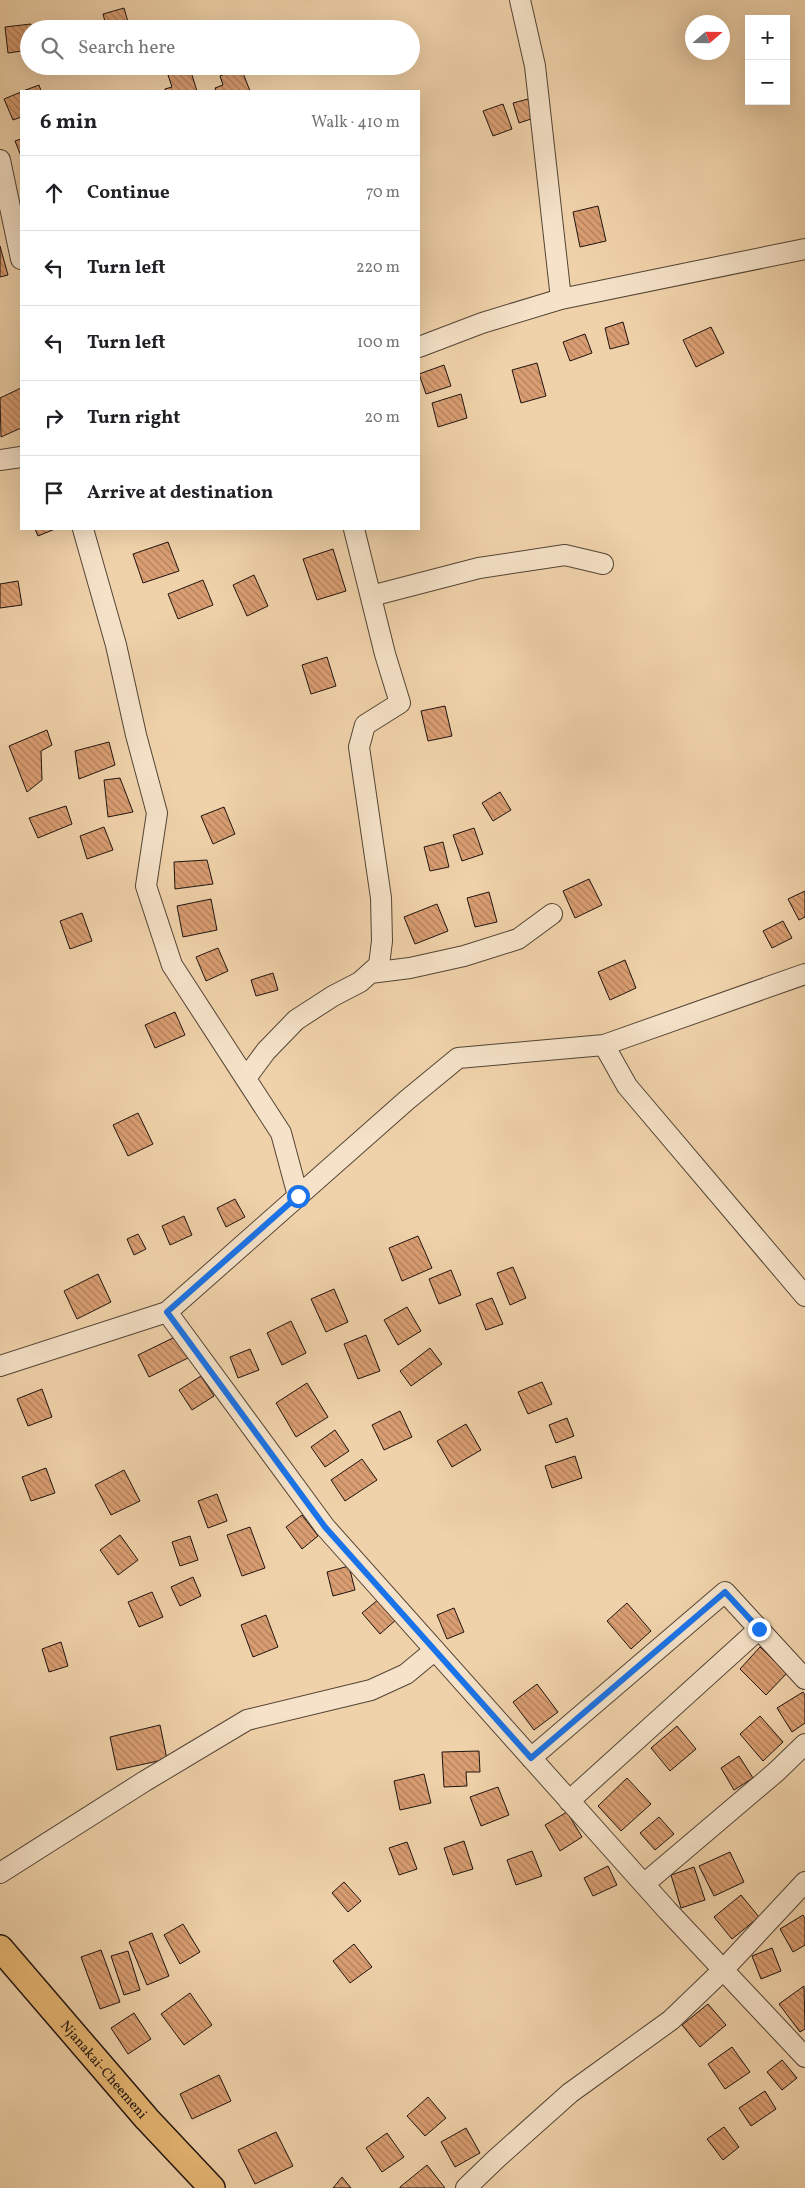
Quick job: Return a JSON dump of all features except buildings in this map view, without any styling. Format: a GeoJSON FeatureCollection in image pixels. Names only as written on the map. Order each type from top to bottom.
{"type":"FeatureCollection","features":[{"type":"Feature","properties":{"kind":"main road","name":"Njanakai-Cheemeni"},"geometry":{"type":"LineString","coordinates":[[0,1948],[147,2119],[212,2188]]}},
{"type":"Feature","properties":{"kind":"street"},"geometry":{"type":"LineString","coordinates":[[520,0],[535,66],[561,299]]}},
{"type":"Feature","properties":{"kind":"street"},"geometry":{"type":"LineString","coordinates":[[0,160],[20,254]]}},
{"type":"Feature","properties":{"kind":"street"},"geometry":{"type":"LineString","coordinates":[[420,346],[482,323],[561,299],[805,248]]}},
{"type":"Feature","properties":{"kind":"street"},"geometry":{"type":"LineString","coordinates":[[0,460],[20,457]]}},
{"type":"Feature","properties":{"kind":"street"},"geometry":{"type":"LineString","coordinates":[[83,530],[116,645],[136,735],[157,813],[146,886],[172,965],[281,1133],[298,1196]]}},
{"type":"Feature","properties":{"kind":"street"},"geometry":{"type":"LineString","coordinates":[[246,1078],[266,1051],[296,1020],[333,996],[360,982],[379,965],[382,941],[380,898],[359,747],[365,725],[400,703],[385,654],[354,530]]}},
{"type":"Feature","properties":{"kind":"street"},"geometry":{"type":"LineString","coordinates":[[371,596],[479,568],[565,555],[603,564]]}},
{"type":"Feature","properties":{"kind":"street"},"geometry":{"type":"LineString","coordinates":[[370,973],[410,968],[464,956],[518,939],[552,914]]}},
{"type":"Feature","properties":{"kind":"street"},"geometry":{"type":"LineString","coordinates":[[0,1366],[167,1312],[458,1058],[604,1045],[805,974]]}},
{"type":"Feature","properties":{"kind":"street"},"geometry":{"type":"LineString","coordinates":[[604,1045],[627,1086],[805,1296]]}},
{"type":"Feature","properties":{"kind":"street"},"geometry":{"type":"LineString","coordinates":[[167,1312],[325,1527],[644,1884],[805,2057]]}},
{"type":"Feature","properties":{"kind":"street"},"geometry":{"type":"LineString","coordinates":[[531,1758],[725,1592],[805,1679]]}},
{"type":"Feature","properties":{"kind":"street"},"geometry":{"type":"LineString","coordinates":[[569,1801],[759,1629]]}},
{"type":"Feature","properties":{"kind":"street"},"geometry":{"type":"LineString","coordinates":[[0,1873],[145,1781],[247,1720],[371,1690],[406,1674],[435,1650]]}},
{"type":"Feature","properties":{"kind":"street"},"geometry":{"type":"LineString","coordinates":[[644,1884],[776,1772],[805,1744]]}},
{"type":"Feature","properties":{"kind":"street"},"geometry":{"type":"LineString","coordinates":[[466,2188],[570,2093],[671,2020],[723,1970],[805,1882]]}},
{"type":"Feature","properties":{"kind":"route"},"geometry":{"type":"LineString","coordinates":[[298,1196],[167,1312],[325,1527],[531,1758],[725,1592],[759,1629]]}}]}
